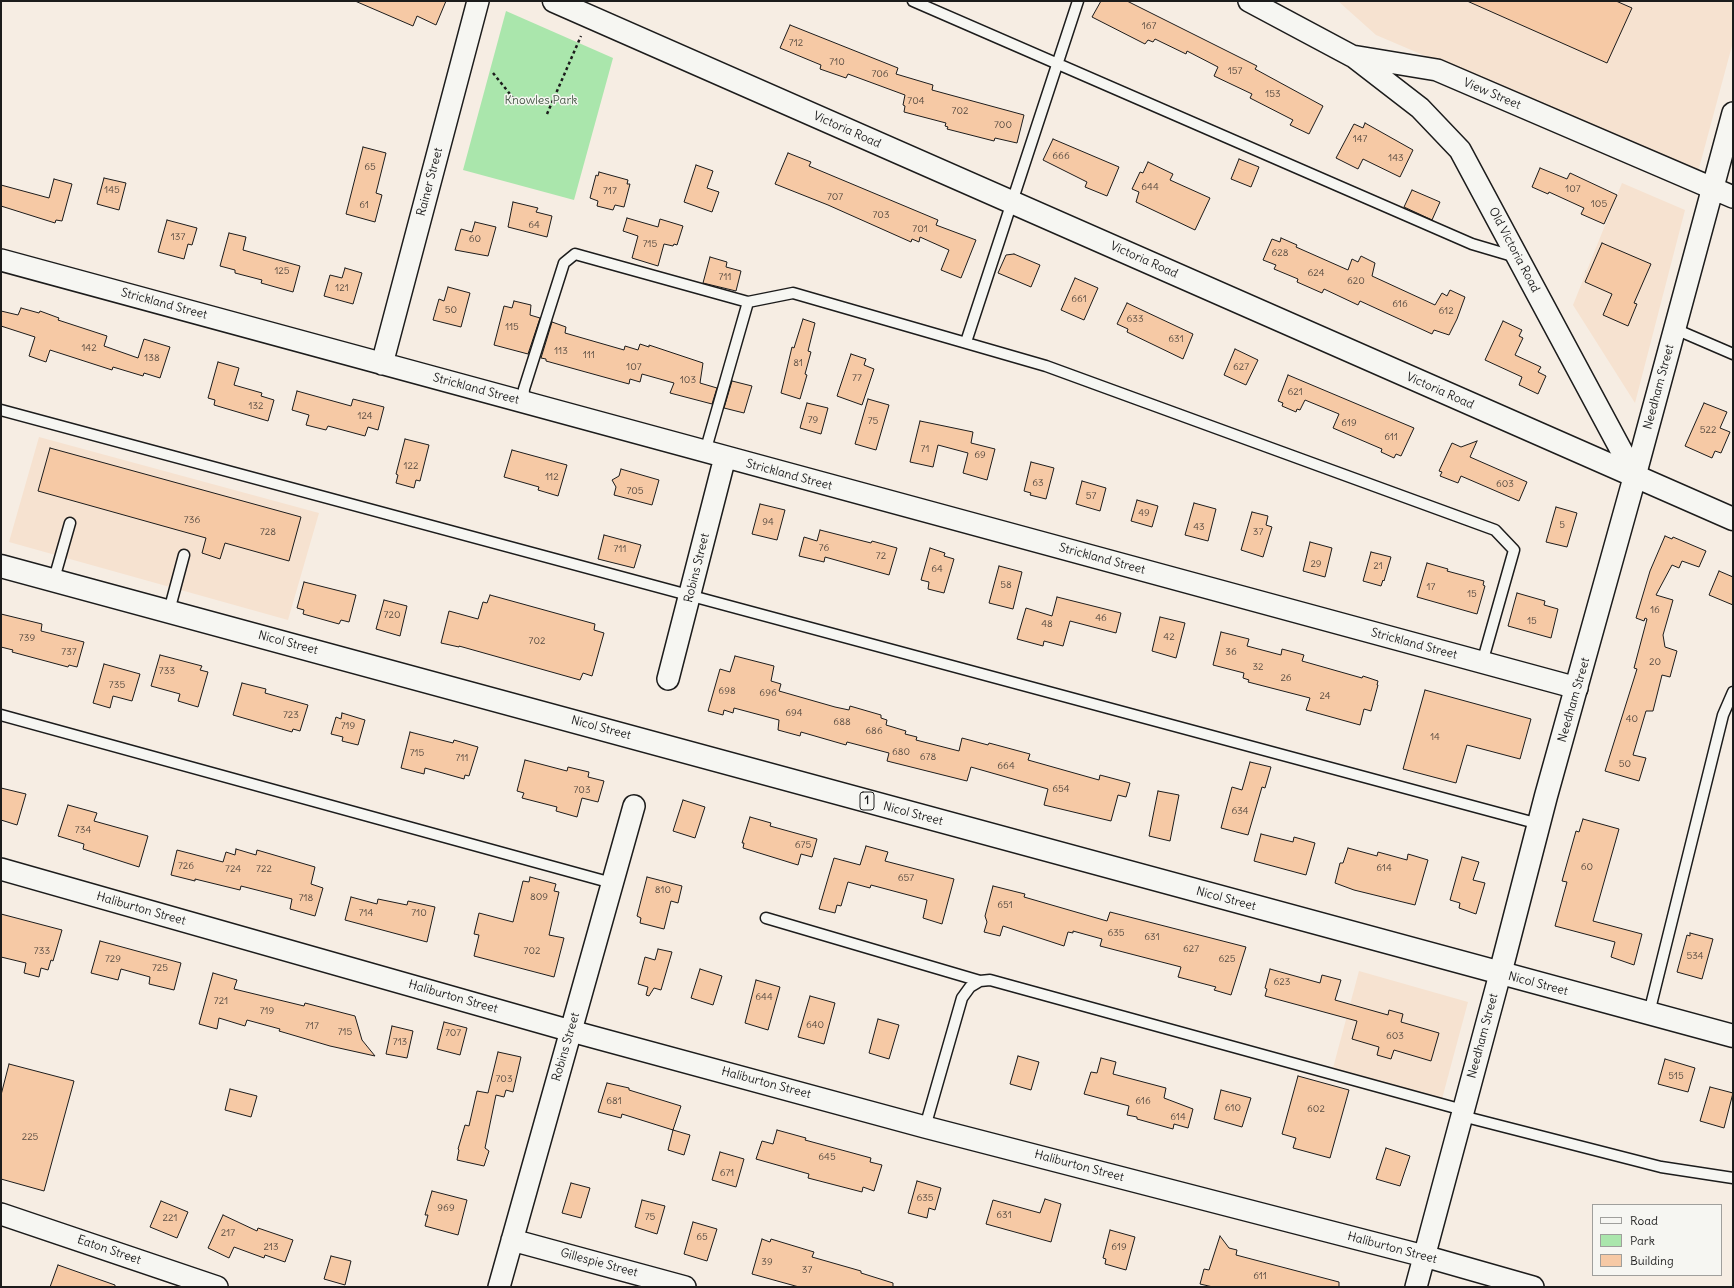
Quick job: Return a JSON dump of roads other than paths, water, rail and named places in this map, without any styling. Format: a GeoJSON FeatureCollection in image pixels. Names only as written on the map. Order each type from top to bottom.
{"type":"FeatureCollection","features":[{"type":"Feature","properties":{"kind":"main road","name":"Victoria Road"},"geometry":{"type":"LineString","coordinates":[[554,1],[1733,519]]}},
{"type":"Feature","properties":{"kind":"main road","name":"Needham Street"},"geometry":{"type":"LineString","coordinates":[[1500,974],[1539,824],[1635,476]]}},
{"type":"Feature","properties":{"kind":"main road","name":"Nicol Street"},"geometry":{"type":"LineString","coordinates":[[1,566],[54,579],[1500,974],[1733,1036]]}},
{"type":"Feature","properties":{"kind":"street","name":"Rainer Street"},"geometry":{"type":"LineString","coordinates":[[382,364],[478,1]]}},
{"type":"Feature","properties":{"kind":"street","name":"View Street"},"geometry":{"type":"LineString","coordinates":[[1249,1],[1352,56],[1437,70],[1733,197]]}},
{"type":"Feature","properties":{"kind":"street","name":"Old Victoria Road"},"geometry":{"type":"LineString","coordinates":[[1352,56],[1420,108],[1460,150],[1635,476]]}},
{"type":"Feature","properties":{"kind":"street","name":"Needham Street"},"geometry":{"type":"LineString","coordinates":[[1635,476],[1733,113]]}},
{"type":"Feature","properties":{"kind":"street","name":"Strickland Street"},"geometry":{"type":"LineString","coordinates":[[1,260],[1577,688]]}},
{"type":"Feature","properties":{"kind":"street","name":"Robins Street"},"geometry":{"type":"LineString","coordinates":[[668,679],[725,457]]}},
{"type":"Feature","properties":{"kind":"street","name":"Robins Street"},"geometry":{"type":"LineString","coordinates":[[499,1287],[634,806]]}},
{"type":"Feature","properties":{"kind":"street","name":"Haliburton Street"},"geometry":{"type":"LineString","coordinates":[[1,869],[571,1031],[925,1126],[1424,1256],[1533,1287]]}},
{"type":"Feature","properties":{"kind":"street","name":"Needham Street"},"geometry":{"type":"LineString","coordinates":[[1416,1287],[1500,974]]}},
{"type":"Feature","properties":{"kind":"street","name":"Eaton Street"},"geometry":{"type":"LineString","coordinates":[[1,1214],[218,1287]]}},
{"type":"Feature","properties":{"kind":"street","name":"Gillespie Street"},"geometry":{"type":"LineString","coordinates":[[512,1240],[685,1287]]}},
{"type":"Feature","properties":{"kind":"lane"},"geometry":{"type":"LineString","coordinates":[[913,1],[1472,244],[1518,257]]}},
{"type":"Feature","properties":{"kind":"lane"},"geometry":{"type":"LineString","coordinates":[[966,342],[1078,1]]}},
{"type":"Feature","properties":{"kind":"lane"},"geometry":{"type":"LineString","coordinates":[[523,402],[524,389],[564,263],[575,254],[748,302],[793,293],[1046,366],[1495,530],[1514,550],[1482,663]]}},
{"type":"Feature","properties":{"kind":"lane"},"geometry":{"type":"LineString","coordinates":[[705,452],[748,302]]}},
{"type":"Feature","properties":{"kind":"lane"},"geometry":{"type":"LineString","coordinates":[[1675,329],[1733,354]]}},
{"type":"Feature","properties":{"kind":"lane"},"geometry":{"type":"LineString","coordinates":[[1,410],[689,597],[1539,824]]}},
{"type":"Feature","properties":{"kind":"lane"},"geometry":{"type":"LineString","coordinates":[[54,579],[70,523]]}},
{"type":"Feature","properties":{"kind":"lane"},"geometry":{"type":"LineString","coordinates":[[169,611],[184,555]]}},
{"type":"Feature","properties":{"kind":"lane"},"geometry":{"type":"LineString","coordinates":[[1649,1013],[1723,715],[1733,692]]}},
{"type":"Feature","properties":{"kind":"lane"},"geometry":{"type":"LineString","coordinates":[[1,715],[612,883]]}},
{"type":"Feature","properties":{"kind":"lane"},"geometry":{"type":"LineString","coordinates":[[766,918],[980,981],[990,980],[1462,1113],[1661,1167],[1733,1178]]}},
{"type":"Feature","properties":{"kind":"lane"},"geometry":{"type":"LineString","coordinates":[[925,1126],[962,998],[970,987],[980,981]]}},
{"type":"Feature","properties":{"kind":"park label","name":"Knowles Park"},"geometry":{"type":"Point","coordinates":[541,101]}}]}
